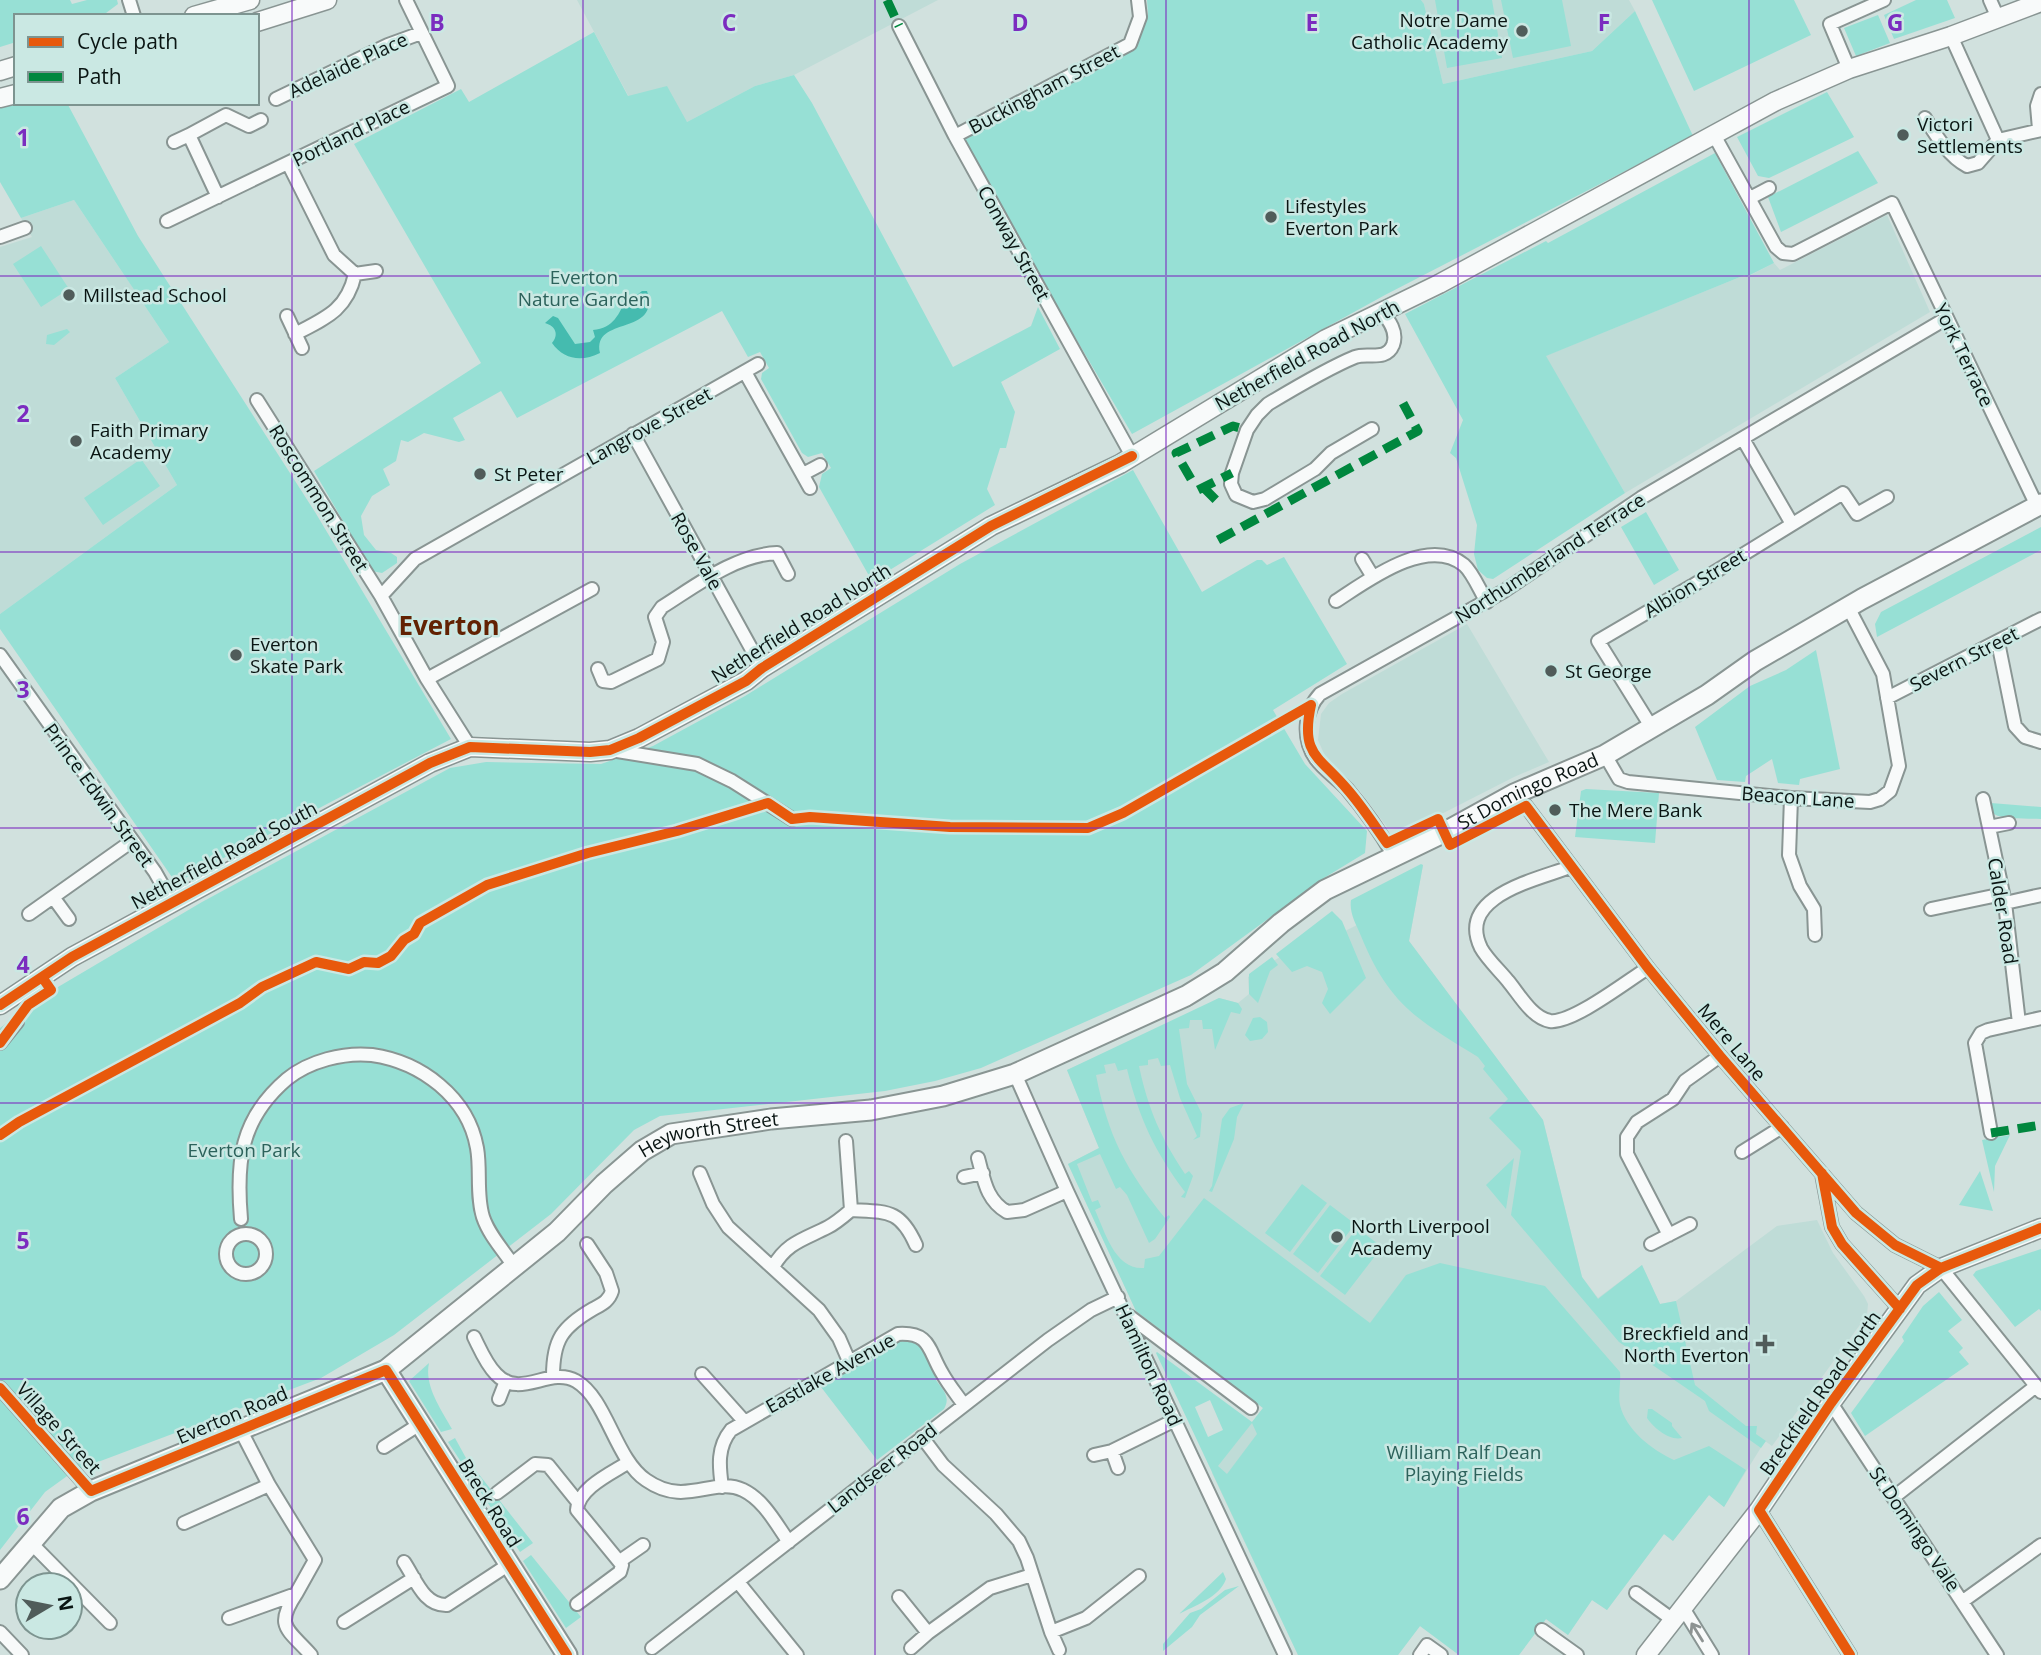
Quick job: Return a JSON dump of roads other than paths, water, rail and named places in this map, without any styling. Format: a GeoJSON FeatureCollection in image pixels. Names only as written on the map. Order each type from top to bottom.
{"type":"FeatureCollection","features":[{"type":"Feature","properties":{"kind":"main road","name":"St Domingo Road"},"geometry":{"type":"LineString","coordinates":[[1015,1074],[1186,996],[1225,972],[1281,923],[1325,890],[1446,832],[1514,794],[1605,755],[1707,695],[1755,661],[1848,607],[2039,505]]}},
{"type":"Feature","properties":{"kind":"main road","name":"Heyworth Street"},"geometry":{"type":"LineString","coordinates":[[457,1312],[557,1232],[604,1184],[642,1151],[671,1134],[771,1119],[872,1110],[943,1096],[1015,1074]]}},
{"type":"Feature","properties":{"kind":"main road","name":"Everton Road"},"geometry":{"type":"LineString","coordinates":[[0,1578],[61,1508],[91,1491],[386,1370],[457,1312]]}},
{"type":"Feature","properties":{"kind":"main road","name":"Breck Road"},"geometry":{"type":"LineString","coordinates":[[386,1370],[567,1655]]}},
{"type":"Feature","properties":{"kind":"street"},"geometry":{"type":"LineString","coordinates":[[201,14],[250,0]]}},
{"type":"Feature","properties":{"kind":"street"},"geometry":{"type":"LineString","coordinates":[[259,21],[327,0]]}},
{"type":"Feature","properties":{"kind":"street","name":"Portland Place"},"geometry":{"type":"LineString","coordinates":[[167,221],[448,86],[406,0]]}},
{"type":"Feature","properties":{"kind":"street","name":"Buckingham Street"},"geometry":{"type":"LineString","coordinates":[[955,136],[1130,44],[1140,17],[1138,0]]}},
{"type":"Feature","properties":{"kind":"street"},"geometry":{"type":"LineString","coordinates":[[1849,69],[1830,24],[1884,0]]}},
{"type":"Feature","properties":{"kind":"street"},"geometry":{"type":"LineString","coordinates":[[1990,0],[1998,18]]}},
{"type":"Feature","properties":{"kind":"street","name":"Netherfield Road North"},"geometry":{"type":"LineString","coordinates":[[470,747],[590,752],[610,750],[639,738],[734,687],[991,526],[1132,456],[1326,339],[1439,284],[1776,101],[1849,69],[1951,36],[2041,2]]}},
{"type":"Feature","properties":{"kind":"street","name":"Conway Street"},"geometry":{"type":"LineString","coordinates":[[899,26],[955,136],[1132,456]]}},
{"type":"Feature","properties":{"kind":"street","name":"Adelaide Place"},"geometry":{"type":"LineString","coordinates":[[276,99],[388,45],[421,33]]}},
{"type":"Feature","properties":{"kind":"street"},"geometry":{"type":"LineString","coordinates":[[1951,36],[1998,140]]}},
{"type":"Feature","properties":{"kind":"street"},"geometry":{"type":"LineString","coordinates":[[1925,118],[1959,163],[1967,166],[1978,163],[1998,140],[2040,130],[2037,106],[2041,94]]}},
{"type":"Feature","properties":{"kind":"street"},"geometry":{"type":"LineString","coordinates":[[174,142],[226,115],[249,126],[261,120]]}},
{"type":"Feature","properties":{"kind":"street"},"geometry":{"type":"LineString","coordinates":[[189,135],[218,197]]}},
{"type":"Feature","properties":{"kind":"street"},"geometry":{"type":"LineString","coordinates":[[1714,135],[1750,198],[1769,188]]}},
{"type":"Feature","properties":{"kind":"street"},"geometry":{"type":"LineString","coordinates":[[288,163],[334,255],[355,274]]}},
{"type":"Feature","properties":{"kind":"street","name":"York Terrace"},"geometry":{"type":"LineString","coordinates":[[1750,198],[1776,247],[1783,253],[1793,254],[1892,203],[2039,505]]}},
{"type":"Feature","properties":{"kind":"street"},"geometry":{"type":"LineString","coordinates":[[0,237],[24,228]]}},
{"type":"Feature","properties":{"kind":"street"},"geometry":{"type":"LineString","coordinates":[[355,274],[376,271]]}},
{"type":"Feature","properties":{"kind":"street"},"geometry":{"type":"LineString","coordinates":[[295,334],[339,308],[352,288],[355,274]]}},
{"type":"Feature","properties":{"kind":"street"},"geometry":{"type":"LineString","coordinates":[[1372,429],[1331,453],[1315,469],[1265,499],[1253,502],[1244,500],[1236,495],[1231,484],[1232,473],[1247,430],[1268,404],[1357,356],[1387,353],[1393,344],[1394,333],[1390,321],[1381,310]]}},
{"type":"Feature","properties":{"kind":"street"},"geometry":{"type":"LineString","coordinates":[[287,316],[302,348]]}},
{"type":"Feature","properties":{"kind":"street","name":"Northumberland Terrace"},"geometry":{"type":"LineString","coordinates":[[1394,856],[1369,816],[1316,758],[1306,725],[1311,705],[1320,694],[1487,601],[1641,498],[1947,318]]}},
{"type":"Feature","properties":{"kind":"street","name":"Langrove Street"},"geometry":{"type":"LineString","coordinates":[[381,596],[415,559],[758,364]]}},
{"type":"Feature","properties":{"kind":"street"},"geometry":{"type":"LineString","coordinates":[[745,372],[810,488]]}},
{"type":"Feature","properties":{"kind":"street","name":"Roscommon Street"},"geometry":{"type":"LineString","coordinates":[[257,400],[381,596],[427,679],[470,747]]}},
{"type":"Feature","properties":{"kind":"street","name":"Rose Vale"},"geometry":{"type":"LineString","coordinates":[[633,434],[762,668]]}},
{"type":"Feature","properties":{"kind":"street"},"geometry":{"type":"LineString","coordinates":[[1744,439],[1792,524]]}},
{"type":"Feature","properties":{"kind":"street"},"geometry":{"type":"LineString","coordinates":[[803,474],[820,465]]}},
{"type":"Feature","properties":{"kind":"street","name":"Albion Street"},"geometry":{"type":"LineString","coordinates":[[1653,728],[1598,640],[1843,493],[1857,514],[1888,496]]}},
{"type":"Feature","properties":{"kind":"street"},"geometry":{"type":"LineString","coordinates":[[598,669],[603,681],[611,682],[658,659],[663,642],[655,617],[662,607],[741,560],[777,553],[789,574]]}},
{"type":"Feature","properties":{"kind":"street"},"geometry":{"type":"LineString","coordinates":[[1336,601],[1406,560],[1446,556],[1464,565],[1487,601]]}},
{"type":"Feature","properties":{"kind":"street"},"geometry":{"type":"LineString","coordinates":[[1362,559],[1373,577]]}},
{"type":"Feature","properties":{"kind":"street"},"geometry":{"type":"LineString","coordinates":[[427,679],[592,589]]}},
{"type":"Feature","properties":{"kind":"street","name":"Beacon Lane"},"geometry":{"type":"LineString","coordinates":[[1605,755],[1619,779],[1628,782],[1791,798],[1870,802],[1880,799],[1890,791],[1899,766],[1883,674],[1848,607]]}},
{"type":"Feature","properties":{"kind":"street","name":"Severn Street"},"geometry":{"type":"LineString","coordinates":[[1887,698],[2041,619]]}},
{"type":"Feature","properties":{"kind":"street"},"geometry":{"type":"LineString","coordinates":[[1998,642],[2015,726],[2025,737],[2041,742]]}},
{"type":"Feature","properties":{"kind":"street","name":"Prince Edwin Street"},"geometry":{"type":"LineString","coordinates":[[0,655],[5,672],[155,872],[172,902]]}},
{"type":"Feature","properties":{"kind":"street","name":"Netherfield Road South"},"geometry":{"type":"LineString","coordinates":[[0,1005],[72,957],[172,902],[430,763],[470,747]]}},
{"type":"Feature","properties":{"kind":"street"},"geometry":{"type":"LineString","coordinates":[[610,750],[697,764],[732,781],[792,818]]}},
{"type":"Feature","properties":{"kind":"street","name":"Mere Lane"},"geometry":{"type":"LineString","coordinates":[[1514,794],[1648,968],[1856,1213],[1895,1245],[1941,1268]]}},
{"type":"Feature","properties":{"kind":"street"},"geometry":{"type":"LineString","coordinates":[[1791,798],[1789,855],[1800,886],[1814,909],[1815,935]]}},
{"type":"Feature","properties":{"kind":"street","name":"Calder Road"},"geometry":{"type":"LineString","coordinates":[[1983,799],[2004,898],[2019,1023]]}},
{"type":"Feature","properties":{"kind":"street"},"geometry":{"type":"LineString","coordinates":[[1989,827],[2010,823]]}},
{"type":"Feature","properties":{"kind":"street"},"geometry":{"type":"LineString","coordinates":[[29,914],[132,841]]}},
{"type":"Feature","properties":{"kind":"street"},"geometry":{"type":"LineString","coordinates":[[1570,867],[1496,896],[1483,907],[1476,924],[1482,948],[1536,1014],[1550,1021],[1571,1018],[1648,968]]}},
{"type":"Feature","properties":{"kind":"street"},"geometry":{"type":"LineString","coordinates":[[1931,909],[2041,895]]}},
{"type":"Feature","properties":{"kind":"street"},"geometry":{"type":"LineString","coordinates":[[53,897],[69,919]]}},
{"type":"Feature","properties":{"kind":"street"},"geometry":{"type":"LineString","coordinates":[[1991,1133],[1975,1042],[1981,1033],[1988,1030],[2041,1018]]}},
{"type":"Feature","properties":{"kind":"street"},"geometry":{"type":"LineString","coordinates":[[0,1043],[17,1022]]}},
{"type":"Feature","properties":{"kind":"street"},"geometry":{"type":"LineString","coordinates":[[243,1235],[237,1179],[245,1140],[260,1109],[275,1091],[298,1072],[329,1058],[368,1055],[403,1063],[432,1078],[457,1102],[477,1146],[482,1213],[487,1229],[514,1266]]}},
{"type":"Feature","properties":{"kind":"street"},"geometry":{"type":"LineString","coordinates":[[1669,1235],[1627,1154],[1627,1137],[1637,1122],[1673,1099],[1685,1081],[1720,1056]]}},
{"type":"Feature","properties":{"kind":"street","name":"Hamilton Road"},"geometry":{"type":"LineString","coordinates":[[1015,1074],[1285,1655]]}},
{"type":"Feature","properties":{"kind":"street"},"geometry":{"type":"LineString","coordinates":[[1742,1152],[1782,1127]]}},
{"type":"Feature","properties":{"kind":"street"},"geometry":{"type":"LineString","coordinates":[[846,1141],[851,1210]]}},
{"type":"Feature","properties":{"kind":"street"},"geometry":{"type":"LineString","coordinates":[[978,1158],[993,1202],[1007,1212],[1016,1213],[1068,1191]]}},
{"type":"Feature","properties":{"kind":"street"},"geometry":{"type":"LineString","coordinates":[[1822,1172],[1832,1227],[1842,1244],[1900,1309]]}},
{"type":"Feature","properties":{"kind":"street"},"geometry":{"type":"LineString","coordinates":[[701,1173],[713,1203],[728,1227],[819,1310],[839,1338],[849,1361]]}},
{"type":"Feature","properties":{"kind":"street"},"geometry":{"type":"LineString","coordinates":[[964,1177],[983,1173]]}},
{"type":"Feature","properties":{"kind":"street"},"geometry":{"type":"LineString","coordinates":[[773,1267],[791,1245],[825,1229],[851,1210],[894,1214],[905,1225],[916,1245]]}},
{"type":"Feature","properties":{"kind":"street"},"geometry":{"type":"LineString","coordinates":[[1651,1244],[1690,1224]]}},
{"type":"Feature","properties":{"kind":"street","name":"Breckfield Road North"},"geometry":{"type":"LineString","coordinates":[[1646,1655],[1759,1510],[1917,1285],[1941,1268],[2041,1228]]}},
{"type":"Feature","properties":{"kind":"street"},"geometry":{"type":"LineString","coordinates":[[553,1376],[555,1348],[565,1329],[577,1318],[606,1301],[612,1291],[606,1273],[587,1244]]}},
{"type":"Feature","properties":{"kind":"street"},"geometry":{"type":"LineString","coordinates":[[1894,1497],[2039,1388],[1941,1268]]}},
{"type":"Feature","properties":{"kind":"street","name":"Landseer Road"},"geometry":{"type":"LineString","coordinates":[[652,1648],[1072,1322],[1118,1297]]}},
{"type":"Feature","properties":{"kind":"street"},"geometry":{"type":"LineString","coordinates":[[1126,1314],[1251,1408]]}},
{"type":"Feature","properties":{"kind":"street","name":"Eastlake Avenue"},"geometry":{"type":"LineString","coordinates":[[722,1487],[722,1444],[731,1430],[898,1334],[917,1335],[929,1344],[942,1374],[964,1405]]}},
{"type":"Feature","properties":{"kind":"street"},"geometry":{"type":"LineString","coordinates":[[474,1338],[497,1375],[506,1381],[524,1385],[553,1376],[572,1379],[587,1390],[629,1462],[645,1480],[672,1492],[702,1492],[733,1487],[752,1496],[767,1511],[789,1542]]}},
{"type":"Feature","properties":{"kind":"street","name":"Eastlake Avenue"},"geometry":{"type":"LineString","coordinates":[[702,1374],[744,1421]]}},
{"type":"Feature","properties":{"kind":"street"},"geometry":{"type":"LineString","coordinates":[[499,1399],[506,1381]]}},
{"type":"Feature","properties":{"kind":"street","name":"Village Street"},"geometry":{"type":"LineString","coordinates":[[0,1388],[91,1491]]}},
{"type":"Feature","properties":{"kind":"street","name":"St Domingo Vale"},"geometry":{"type":"LineString","coordinates":[[1831,1404],[1997,1655]]}},
{"type":"Feature","properties":{"kind":"street"},"geometry":{"type":"LineString","coordinates":[[1094,1455],[1112,1451],[1175,1420]]}},
{"type":"Feature","properties":{"kind":"street"},"geometry":{"type":"LineString","coordinates":[[384,1447],[419,1424]]}},
{"type":"Feature","properties":{"kind":"street"},"geometry":{"type":"LineString","coordinates":[[240,1429],[269,1485],[315,1560],[284,1612],[285,1626],[311,1655]]}},
{"type":"Feature","properties":{"kind":"street"},"geometry":{"type":"LineString","coordinates":[[922,1437],[943,1465],[1008,1526],[1019,1541],[1059,1650]]}},
{"type":"Feature","properties":{"kind":"street"},"geometry":{"type":"LineString","coordinates":[[1112,1451],[1118,1468]]}},
{"type":"Feature","properties":{"kind":"street"},"geometry":{"type":"LineString","coordinates":[[576,1604],[620,1572],[622,1565],[577,1510],[577,1502],[584,1493],[629,1462]]}},
{"type":"Feature","properties":{"kind":"street"},"geometry":{"type":"LineString","coordinates":[[497,1493],[535,1465],[542,1464],[548,1465],[577,1502]]}},
{"type":"Feature","properties":{"kind":"street"},"geometry":{"type":"LineString","coordinates":[[184,1523],[269,1485]]}},
{"type":"Feature","properties":{"kind":"street"},"geometry":{"type":"LineString","coordinates":[[1759,1510],[1850,1655]]}},
{"type":"Feature","properties":{"kind":"street"},"geometry":{"type":"LineString","coordinates":[[30,1542],[110,1623]]}},
{"type":"Feature","properties":{"kind":"street"},"geometry":{"type":"LineString","coordinates":[[620,1561],[643,1545]]}},
{"type":"Feature","properties":{"kind":"street"},"geometry":{"type":"LineString","coordinates":[[1963,1601],[2041,1545]]}},
{"type":"Feature","properties":{"kind":"street"},"geometry":{"type":"LineString","coordinates":[[404,1562],[426,1598],[436,1605],[447,1605],[508,1565]]}},
{"type":"Feature","properties":{"kind":"street"},"geometry":{"type":"LineString","coordinates":[[911,1648],[990,1588],[1032,1575]]}},
{"type":"Feature","properties":{"kind":"street"},"geometry":{"type":"LineString","coordinates":[[1051,1632],[1086,1618],[1139,1576]]}},
{"type":"Feature","properties":{"kind":"street"},"geometry":{"type":"LineString","coordinates":[[344,1622],[414,1578]]}},
{"type":"Feature","properties":{"kind":"street"},"geometry":{"type":"LineString","coordinates":[[738,1582],[797,1655]]}},
{"type":"Feature","properties":{"kind":"street"},"geometry":{"type":"LineString","coordinates":[[1636,1592],[1678,1614],[1712,1655]]}},
{"type":"Feature","properties":{"kind":"street"},"geometry":{"type":"LineString","coordinates":[[229,1618],[296,1594]]}},
{"type":"Feature","properties":{"kind":"street"},"geometry":{"type":"LineString","coordinates":[[899,1597],[928,1633]]}},
{"type":"Feature","properties":{"kind":"street"},"geometry":{"type":"LineString","coordinates":[[1542,1630],[1577,1655]]}},
{"type":"Feature","properties":{"kind":"street"},"geometry":{"type":"LineString","coordinates":[[0,1632],[22,1655]]}},
{"type":"Feature","properties":{"kind":"street"},"geometry":{"type":"LineString","coordinates":[[1420,1655],[1427,1645],[1441,1655]]}},
{"type":"Feature","properties":{"kind":"water"},"geometry":{"type":"Polygon","coordinates":[[[647,291],[649,305],[644,315],[606,334],[600,341],[600,353],[587,358],[574,358],[562,353],[552,343],[555,331],[545,323],[553,316],[558,318],[575,344],[590,342],[595,337],[593,330],[611,323],[627,297],[647,291]]]}},
{"type":"Feature","properties":{"kind":"place","name":"Notre Dame Catholic Academy"},"geometry":{"type":"Point","coordinates":[1522,31]}},
{"type":"Feature","properties":{"kind":"place","name":"Victori Settlements"},"geometry":{"type":"Point","coordinates":[1903,135]}},
{"type":"Feature","properties":{"kind":"place","name":"Lifestyles Everton Park"},"geometry":{"type":"Point","coordinates":[1271,217]}},
{"type":"Feature","properties":{"kind":"place","name":"Millstead School"},"geometry":{"type":"Point","coordinates":[69,295]}},
{"type":"Feature","properties":{"kind":"place","name":"Faith Primary Academy"},"geometry":{"type":"Point","coordinates":[76,441]}},
{"type":"Feature","properties":{"kind":"place","name":"St Peter"},"geometry":{"type":"Point","coordinates":[480,474]}},
{"type":"Feature","properties":{"kind":"place","name":"Everton Skate Park"},"geometry":{"type":"Point","coordinates":[236,655]}},
{"type":"Feature","properties":{"kind":"place","name":"St George"},"geometry":{"type":"Point","coordinates":[1551,671]}},
{"type":"Feature","properties":{"kind":"place","name":"The Mere Bank"},"geometry":{"type":"Point","coordinates":[1555,810]}},
{"type":"Feature","properties":{"kind":"place","name":"North Liverpool Academy"},"geometry":{"type":"Point","coordinates":[1337,1237]}},
{"type":"Feature","properties":{"kind":"place","name":"Breckfield and North Everton"},"geometry":{"type":"Point","coordinates":[1765,1344]}},
{"type":"Feature","properties":{"kind":"district","name":"Everton"},"geometry":{"type":"Point","coordinates":[449,625]}},
{"type":"Feature","properties":{"kind":"park label","name":"Everton Nature Garden"},"geometry":{"type":"Point","coordinates":[584,288]}},
{"type":"Feature","properties":{"kind":"park label","name":"Everton Park"},"geometry":{"type":"Point","coordinates":[244,1150]}},
{"type":"Feature","properties":{"kind":"park label","name":"William Ralf Dean Playing Fields"},"geometry":{"type":"Point","coordinates":[1464,1463]}}]}
